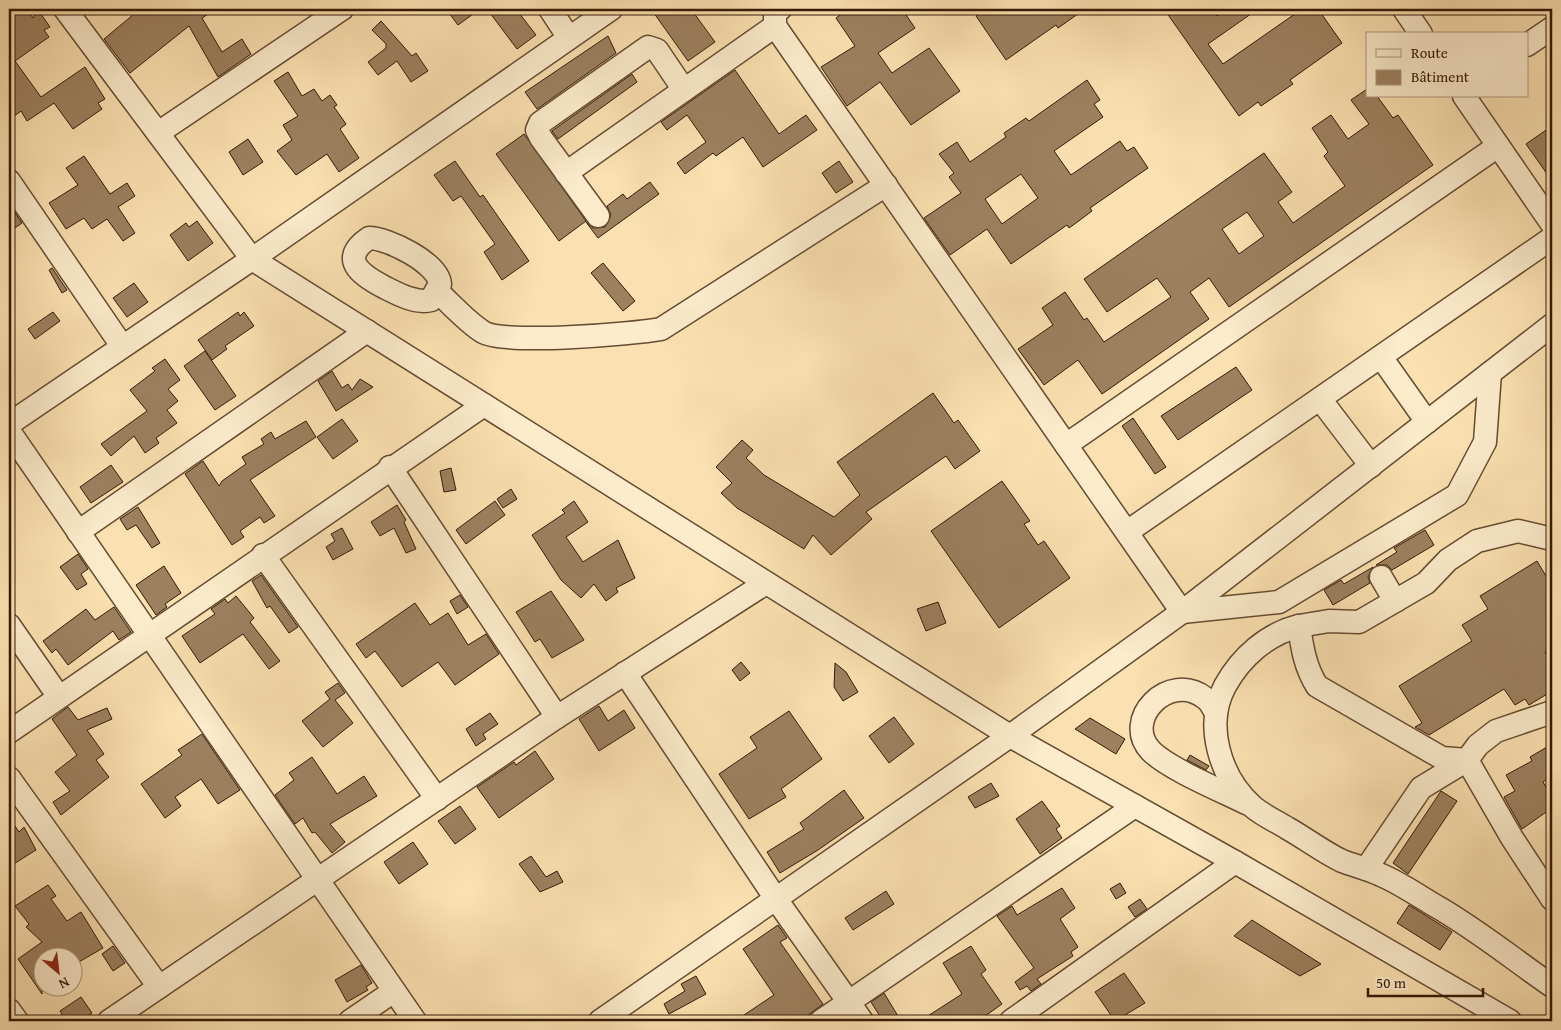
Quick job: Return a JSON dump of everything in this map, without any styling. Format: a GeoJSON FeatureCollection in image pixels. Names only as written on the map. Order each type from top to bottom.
{"type":"FeatureCollection","features":[{"type":"Feature","properties":{"kind":"street"},"geometry":{"type":"LineString","coordinates":[[158,133],[342,9]]}},
{"type":"Feature","properties":{"kind":"street"},"geometry":{"type":"LineString","coordinates":[[550,9],[569,38]]}},
{"type":"Feature","properties":{"kind":"street"},"geometry":{"type":"LineString","coordinates":[[9,424],[252,259],[611,9]]}},
{"type":"Feature","properties":{"kind":"street"},"geometry":{"type":"LineString","coordinates":[[1404,9],[1420,32]]}},
{"type":"Feature","properties":{"kind":"street"},"geometry":{"type":"LineString","coordinates":[[75,12],[158,133],[252,259],[1010,736],[1236,862],[1510,1021]]}},
{"type":"Feature","properties":{"kind":"street"},"geometry":{"type":"LineString","coordinates":[[566,173],[684,90],[778,17],[886,185],[1182,612]]}},
{"type":"Feature","properties":{"kind":"street"},"geometry":{"type":"LineString","coordinates":[[1528,44],[1552,28]]}},
{"type":"Feature","properties":{"kind":"street"},"geometry":{"type":"LineString","coordinates":[[598,216],[541,138],[538,130],[540,123],[648,48],[657,50],[684,90]]}},
{"type":"Feature","properties":{"kind":"street"},"geometry":{"type":"LineString","coordinates":[[1465,98],[1552,224]]}},
{"type":"Feature","properties":{"kind":"street"},"geometry":{"type":"LineString","coordinates":[[1066,445],[1498,146]]}},
{"type":"Feature","properties":{"kind":"street"},"geometry":{"type":"LineString","coordinates":[[9,181],[122,346]]}},
{"type":"Feature","properties":{"kind":"street"},"geometry":{"type":"LineString","coordinates":[[438,292],[484,334],[509,339],[636,334],[661,329],[886,185]]}},
{"type":"Feature","properties":{"kind":"street"},"geometry":{"type":"LineString","coordinates":[[1127,532],[1552,238]]}},
{"type":"Feature","properties":{"kind":"street"},"geometry":{"type":"LineString","coordinates":[[600,1021],[1010,736],[1182,612],[1552,325]]}},
{"type":"Feature","properties":{"kind":"street"},"geometry":{"type":"LineString","coordinates":[[78,532],[367,331]]}},
{"type":"Feature","properties":{"kind":"street"},"geometry":{"type":"LineString","coordinates":[[1381,357],[1427,422]]}},
{"type":"Feature","properties":{"kind":"street"},"geometry":{"type":"LineString","coordinates":[[1182,612],[1279,602],[1374,564],[1457,495],[1485,442],[1490,373]]}},
{"type":"Feature","properties":{"kind":"street"},"geometry":{"type":"LineString","coordinates":[[1320,399],[1370,466]]}},
{"type":"Feature","properties":{"kind":"street"},"geometry":{"type":"LineString","coordinates":[[9,732],[390,467],[484,405]]}},
{"type":"Feature","properties":{"kind":"street"},"geometry":{"type":"LineString","coordinates":[[9,432],[415,1021]]}},
{"type":"Feature","properties":{"kind":"street"},"geometry":{"type":"LineString","coordinates":[[390,467],[557,717]]}},
{"type":"Feature","properties":{"kind":"street"},"geometry":{"type":"LineString","coordinates":[[1252,806],[1230,779],[1220,758],[1216,736],[1216,713],[1222,691],[1233,671],[1249,654],[1283,630],[1329,621],[1359,622],[1426,583],[1448,560],[1477,541],[1518,531],[1552,539]]}},
{"type":"Feature","properties":{"kind":"street"},"geometry":{"type":"LineString","coordinates":[[263,555],[437,799]]}},
{"type":"Feature","properties":{"kind":"street"},"geometry":{"type":"LineString","coordinates":[[1374,564],[1395,601]]}},
{"type":"Feature","properties":{"kind":"street"},"geometry":{"type":"LineString","coordinates":[[109,1021],[557,717],[766,583]]}},
{"type":"Feature","properties":{"kind":"street"},"geometry":{"type":"LineString","coordinates":[[9,625],[58,697]]}},
{"type":"Feature","properties":{"kind":"street"},"geometry":{"type":"LineString","coordinates":[[1299,626],[1302,652],[1311,677],[1317,686],[1442,758],[1467,760]]}},
{"type":"Feature","properties":{"kind":"street"},"geometry":{"type":"LineString","coordinates":[[625,673],[776,899],[862,1021]]}},
{"type":"Feature","properties":{"kind":"street"},"geometry":{"type":"LineString","coordinates":[[1216,713],[1206,698],[1190,690],[1171,690],[1154,699],[1144,715],[1143,733],[1150,750],[1165,762],[1252,806],[1341,860],[1382,875],[1457,918],[1504,954],[1552,986]]}},
{"type":"Feature","properties":{"kind":"street"},"geometry":{"type":"LineString","coordinates":[[1366,869],[1421,788],[1467,760],[1478,744],[1496,731],[1552,712]]}},
{"type":"Feature","properties":{"kind":"street"},"geometry":{"type":"LineString","coordinates":[[1552,720],[1549,722],[1552,724]]}},
{"type":"Feature","properties":{"kind":"street"},"geometry":{"type":"LineString","coordinates":[[1467,760],[1512,838],[1552,899]]}},
{"type":"Feature","properties":{"kind":"street"},"geometry":{"type":"LineString","coordinates":[[9,778],[159,987]]}},
{"type":"Feature","properties":{"kind":"street"},"geometry":{"type":"LineString","coordinates":[[821,1021],[1136,806]]}},
{"type":"Feature","properties":{"kind":"street"},"geometry":{"type":"LineString","coordinates":[[1010,1021],[1236,862]]}},
{"type":"Feature","properties":{"kind":"street"},"geometry":{"type":"LineString","coordinates":[[350,1021],[394,991]]}},
{"type":"Feature","properties":{"kind":"street"},"geometry":{"type":"LineString","coordinates":[[9,1010],[17,1021]]}},
{"type":"Feature","properties":{"kind":"building"},"geometry":{"type":"Polygon","coordinates":[[[9,9],[27,9],[33,18],[38,10],[50,27],[44,30],[49,37],[15,61],[41,97],[85,67],[105,99],[98,103],[102,109],[73,129],[54,103],[27,121],[21,111],[9,120],[9,9]]]}},
{"type":"Feature","properties":{"kind":"building"},"geometry":{"type":"Polygon","coordinates":[[[130,9],[216,9],[202,18],[222,52],[242,39],[251,54],[218,77],[189,26],[130,73],[104,39],[134,14],[130,9]]]}},
{"type":"Feature","properties":{"kind":"building"},"geometry":{"type":"Polygon","coordinates":[[[446,9],[480,9],[458,25],[446,9]]]}},
{"type":"Feature","properties":{"kind":"building"},"geometry":{"type":"Polygon","coordinates":[[[487,9],[516,9],[536,35],[517,49],[487,9]]]}},
{"type":"Feature","properties":{"kind":"building"},"geometry":{"type":"Polygon","coordinates":[[[651,9],[691,9],[715,42],[688,61],[651,9]]]}},
{"type":"Feature","properties":{"kind":"building"},"geometry":{"type":"Polygon","coordinates":[[[849,9],[902,9],[915,28],[878,53],[892,73],[929,48],[960,91],[911,125],[880,82],[847,106],[821,67],[855,46],[836,18],[849,9]]]}},
{"type":"Feature","properties":{"kind":"building"},"geometry":{"type":"Polygon","coordinates":[[[986,9],[1085,9],[1058,28],[1056,25],[1006,60],[976,16],[986,9]]]}},
{"type":"Feature","properties":{"kind":"building"},"geometry":{"type":"Polygon","coordinates":[[[1164,9],[1212,9],[1217,16],[1227,9],[1258,9],[1208,44],[1223,64],[1302,9],[1318,9],[1342,43],[1290,80],[1293,84],[1261,106],[1258,102],[1239,116],[1164,9]]]}},
{"type":"Feature","properties":{"kind":"building"},"geometry":{"type":"Polygon","coordinates":[[[381,21],[412,56],[416,53],[428,71],[411,82],[397,61],[378,75],[368,62],[386,48],[386,44],[372,30],[381,21]]]}},
{"type":"Feature","properties":{"kind":"building"},"geometry":{"type":"Polygon","coordinates":[[[608,36],[616,53],[537,109],[525,92],[608,36]]]}},
{"type":"Feature","properties":{"kind":"building"},"geometry":{"type":"Polygon","coordinates":[[[735,70],[779,134],[806,115],[817,130],[763,167],[743,137],[716,156],[713,153],[685,174],[677,163],[706,142],[687,115],[667,130],[661,122],[735,70]]]}},
{"type":"Feature","properties":{"kind":"building"},"geometry":{"type":"Polygon","coordinates":[[[288,72],[302,96],[314,89],[322,101],[330,95],[337,105],[334,107],[346,124],[340,129],[359,158],[339,172],[327,154],[296,175],[277,151],[292,140],[283,125],[298,116],[274,81],[288,72]]]}},
{"type":"Feature","properties":{"kind":"building"},"geometry":{"type":"Polygon","coordinates":[[[632,74],[637,82],[558,139],[552,131],[632,74]]]}},
{"type":"Feature","properties":{"kind":"building"},"geometry":{"type":"Polygon","coordinates":[[[1087,80],[1100,100],[1094,104],[1103,117],[1054,151],[1071,175],[1120,141],[1127,151],[1134,147],[1148,168],[1090,208],[1092,211],[1069,228],[1067,225],[1011,264],[987,229],[950,255],[924,218],[961,193],[949,177],[954,173],[939,154],[957,142],[970,162],[1006,137],[1004,133],[1026,118],[1029,121],[1087,80]],[[1021,174],[985,199],[1002,224],[1038,198],[1021,174]]]}},
{"type":"Feature","properties":{"kind":"building"},"geometry":{"type":"Polygon","coordinates":[[[1366,90],[1366,98],[1378,98],[1393,118],[1398,115],[1433,165],[1229,307],[1209,278],[1190,292],[1209,319],[1102,394],[1078,360],[1044,385],[1018,349],[1053,325],[1042,308],[1065,292],[1084,320],[1087,318],[1104,342],[1171,297],[1157,278],[1107,312],[1084,279],[1264,153],[1292,192],[1278,202],[1293,223],[1345,186],[1324,156],[1328,152],[1312,128],[1331,115],[1348,139],[1369,124],[1351,100],[1366,90]],[[1247,212],[1222,229],[1239,254],[1264,236],[1247,212]]]}},
{"type":"Feature","properties":{"kind":"building"},"geometry":{"type":"Polygon","coordinates":[[[1552,126],[1552,181],[1526,144],[1552,126]]]}},
{"type":"Feature","properties":{"kind":"building"},"geometry":{"type":"Polygon","coordinates":[[[524,134],[586,221],[559,241],[496,154],[524,134]]]}},
{"type":"Feature","properties":{"kind":"building"},"geometry":{"type":"Polygon","coordinates":[[[248,139],[263,162],[243,175],[229,152],[248,139]]]}},
{"type":"Feature","properties":{"kind":"building"},"geometry":{"type":"Polygon","coordinates":[[[84,156],[110,194],[127,183],[135,196],[118,207],[135,233],[123,241],[107,219],[92,229],[84,218],[66,229],[49,203],[78,185],[66,168],[84,156]]]}},
{"type":"Feature","properties":{"kind":"building"},"geometry":{"type":"Polygon","coordinates":[[[455,161],[480,197],[483,195],[529,261],[502,280],[484,252],[495,244],[461,196],[453,201],[434,175],[455,161]]]}},
{"type":"Feature","properties":{"kind":"building"},"geometry":{"type":"Polygon","coordinates":[[[839,161],[853,182],[836,193],[822,173],[839,161]]]}},
{"type":"Feature","properties":{"kind":"building"},"geometry":{"type":"Polygon","coordinates":[[[650,182],[659,194],[598,238],[586,222],[593,228],[605,227],[611,215],[607,206],[623,194],[627,199],[650,182]]]}},
{"type":"Feature","properties":{"kind":"building"},"geometry":{"type":"Polygon","coordinates":[[[9,204],[22,223],[9,232],[9,204]]]}},
{"type":"Feature","properties":{"kind":"building"},"geometry":{"type":"Polygon","coordinates":[[[197,221],[213,243],[188,261],[170,235],[186,223],[189,227],[197,221]]]}},
{"type":"Feature","properties":{"kind":"building"},"geometry":{"type":"Polygon","coordinates":[[[603,263],[635,301],[623,311],[591,273],[603,263]]]}},
{"type":"Feature","properties":{"kind":"building"},"geometry":{"type":"Polygon","coordinates":[[[52,268],[67,290],[62,293],[49,270],[52,268]]]}},
{"type":"Feature","properties":{"kind":"building"},"geometry":{"type":"Polygon","coordinates":[[[134,283],[148,302],[127,317],[113,298],[134,283]]]}},
{"type":"Feature","properties":{"kind":"building"},"geometry":{"type":"Polygon","coordinates":[[[53,312],[60,321],[35,339],[28,329],[53,312]]]}},
{"type":"Feature","properties":{"kind":"building"},"geometry":{"type":"Polygon","coordinates":[[[238,312],[240,316],[244,312],[254,326],[225,346],[227,349],[212,360],[198,340],[238,312]]]}},
{"type":"Feature","properties":{"kind":"building"},"geometry":{"type":"Polygon","coordinates":[[[205,351],[236,396],[215,410],[184,366],[205,351]]]}},
{"type":"Feature","properties":{"kind":"building"},"geometry":{"type":"Polygon","coordinates":[[[165,359],[180,380],[168,389],[178,401],[167,410],[177,423],[156,438],[159,443],[145,453],[134,436],[111,456],[101,444],[147,411],[130,390],[155,371],[152,368],[165,359]]]}},
{"type":"Feature","properties":{"kind":"building"},"geometry":{"type":"Polygon","coordinates":[[[1236,367],[1252,390],[1178,440],[1161,416],[1236,367]]]}},
{"type":"Feature","properties":{"kind":"building"},"geometry":{"type":"Polygon","coordinates":[[[332,371],[342,388],[348,384],[352,390],[360,379],[373,387],[336,411],[318,381],[332,371]]]}},
{"type":"Feature","properties":{"kind":"building"},"geometry":{"type":"Polygon","coordinates":[[[933,393],[954,423],[958,420],[980,451],[955,469],[946,456],[866,512],[872,519],[831,555],[813,535],[804,549],[737,508],[721,493],[732,483],[716,467],[742,440],[753,450],[746,458],[764,475],[834,517],[860,495],[837,462],[933,393]]]}},
{"type":"Feature","properties":{"kind":"building"},"geometry":{"type":"Polygon","coordinates":[[[1133,418],[1166,467],[1155,474],[1122,426],[1133,418]]]}},
{"type":"Feature","properties":{"kind":"building"},"geometry":{"type":"Polygon","coordinates":[[[342,419],[358,441],[333,459],[317,437],[342,419]]]}},
{"type":"Feature","properties":{"kind":"building"},"geometry":{"type":"Polygon","coordinates":[[[306,421],[316,437],[250,480],[275,516],[264,523],[260,517],[240,531],[244,537],[232,545],[185,474],[203,461],[219,486],[222,481],[246,464],[242,457],[264,444],[261,439],[271,432],[275,439],[306,421]]]}},
{"type":"Feature","properties":{"kind":"building"},"geometry":{"type":"Polygon","coordinates":[[[111,465],[123,482],[91,503],[80,487],[111,465]]]}},
{"type":"Feature","properties":{"kind":"building"},"geometry":{"type":"Polygon","coordinates":[[[451,468],[456,490],[444,492],[440,471],[451,468]]]}},
{"type":"Feature","properties":{"kind":"building"},"geometry":{"type":"Polygon","coordinates":[[[1002,481],[1030,521],[1024,524],[1038,545],[1044,541],[1070,578],[999,628],[931,531],[1002,481]]]}},
{"type":"Feature","properties":{"kind":"building"},"geometry":{"type":"Polygon","coordinates":[[[511,489],[517,499],[503,508],[497,499],[511,489]]]}},
{"type":"Feature","properties":{"kind":"building"},"geometry":{"type":"Polygon","coordinates":[[[495,501],[505,515],[466,544],[456,530],[495,501]]]}},
{"type":"Feature","properties":{"kind":"building"},"geometry":{"type":"Polygon","coordinates":[[[574,501],[588,522],[566,537],[583,562],[618,540],[635,578],[616,588],[618,592],[606,601],[594,584],[581,598],[561,580],[532,535],[565,513],[562,510],[574,501]]]}},
{"type":"Feature","properties":{"kind":"building"},"geometry":{"type":"Polygon","coordinates":[[[397,505],[406,520],[404,522],[416,549],[406,553],[394,528],[380,536],[371,522],[397,505]]]}},
{"type":"Feature","properties":{"kind":"building"},"geometry":{"type":"Polygon","coordinates":[[[138,507],[160,543],[152,548],[136,525],[127,530],[120,519],[138,507]]]}},
{"type":"Feature","properties":{"kind":"building"},"geometry":{"type":"Polygon","coordinates":[[[342,528],[353,549],[333,560],[326,547],[335,541],[331,534],[342,528]]]}},
{"type":"Feature","properties":{"kind":"building"},"geometry":{"type":"Polygon","coordinates":[[[1425,530],[1434,545],[1392,570],[1387,565],[1376,565],[1397,552],[1394,548],[1425,530]]]}},
{"type":"Feature","properties":{"kind":"building"},"geometry":{"type":"Polygon","coordinates":[[[78,554],[88,569],[81,574],[87,584],[77,590],[60,567],[78,554]]]}},
{"type":"Feature","properties":{"kind":"building"},"geometry":{"type":"Polygon","coordinates":[[[1537,561],[1552,586],[1552,648],[1545,652],[1552,664],[1552,691],[1529,705],[1525,699],[1515,705],[1504,689],[1429,735],[1415,727],[1422,723],[1399,686],[1472,641],[1462,625],[1488,609],[1480,596],[1537,561]]]}},
{"type":"Feature","properties":{"kind":"building"},"geometry":{"type":"Polygon","coordinates":[[[164,566],[181,593],[165,604],[167,607],[156,615],[136,585],[164,566]]]}},
{"type":"Feature","properties":{"kind":"building"},"geometry":{"type":"Polygon","coordinates":[[[1373,567],[1368,577],[1370,583],[1333,605],[1324,590],[1341,580],[1344,584],[1373,567]]]}},
{"type":"Feature","properties":{"kind":"building"},"geometry":{"type":"Polygon","coordinates":[[[261,575],[298,627],[289,633],[270,606],[267,608],[252,581],[261,575]]]}},
{"type":"Feature","properties":{"kind":"building"},"geometry":{"type":"Polygon","coordinates":[[[551,591],[584,640],[552,658],[540,639],[535,642],[516,612],[551,591]]]}},
{"type":"Feature","properties":{"kind":"building"},"geometry":{"type":"Polygon","coordinates":[[[460,595],[468,607],[457,614],[450,601],[460,595]]]}},
{"type":"Feature","properties":{"kind":"building"},"geometry":{"type":"Polygon","coordinates":[[[236,596],[254,618],[250,622],[280,661],[269,669],[243,634],[200,663],[182,636],[215,614],[211,609],[225,599],[228,603],[236,596]]]}},
{"type":"Feature","properties":{"kind":"building"},"geometry":{"type":"Polygon","coordinates":[[[938,602],[946,623],[926,631],[917,609],[938,602]]]}},
{"type":"Feature","properties":{"kind":"building"},"geometry":{"type":"Polygon","coordinates":[[[415,603],[430,625],[448,613],[468,645],[486,634],[499,654],[455,685],[438,662],[402,687],[375,651],[366,658],[356,644],[415,603]]]}},
{"type":"Feature","properties":{"kind":"building"},"geometry":{"type":"Polygon","coordinates":[[[114,607],[131,632],[119,640],[113,631],[68,665],[56,649],[52,653],[43,641],[86,609],[95,620],[114,607]]]}},
{"type":"Feature","properties":{"kind":"building"},"geometry":{"type":"Polygon","coordinates":[[[741,662],[750,673],[740,681],[732,670],[741,662]]]}},
{"type":"Feature","properties":{"kind":"building"},"geometry":{"type":"Polygon","coordinates":[[[835,663],[846,672],[858,692],[843,701],[834,687],[835,663]]]}},
{"type":"Feature","properties":{"kind":"building"},"geometry":{"type":"Polygon","coordinates":[[[338,683],[345,693],[335,700],[353,723],[323,747],[302,721],[330,699],[325,692],[338,683]]]}},
{"type":"Feature","properties":{"kind":"building"},"geometry":{"type":"Polygon","coordinates":[[[599,706],[608,721],[624,710],[635,728],[599,751],[579,719],[599,706]]]}},
{"type":"Feature","properties":{"kind":"building"},"geometry":{"type":"Polygon","coordinates":[[[68,707],[78,720],[107,708],[112,719],[87,730],[104,754],[96,760],[109,777],[61,815],[53,802],[70,791],[55,772],[77,755],[52,719],[68,707]]]}},
{"type":"Feature","properties":{"kind":"building"},"geometry":{"type":"Polygon","coordinates":[[[789,711],[822,759],[781,789],[786,797],[749,819],[719,774],[757,748],[750,737],[789,711]]]}},
{"type":"Feature","properties":{"kind":"building"},"geometry":{"type":"Polygon","coordinates":[[[490,713],[498,724],[483,734],[486,739],[476,746],[466,729],[490,713]]]}},
{"type":"Feature","properties":{"kind":"building"},"geometry":{"type":"Polygon","coordinates":[[[894,717],[914,744],[889,763],[869,736],[894,717]]]}},
{"type":"Feature","properties":{"kind":"building"},"geometry":{"type":"Polygon","coordinates":[[[1090,718],[1125,739],[1116,754],[1075,729],[1090,718]]]}},
{"type":"Feature","properties":{"kind":"building"},"geometry":{"type":"Polygon","coordinates":[[[202,734],[240,790],[218,804],[201,779],[175,797],[181,806],[165,818],[141,784],[182,755],[178,750],[202,734]]]}},
{"type":"Feature","properties":{"kind":"building"},"geometry":{"type":"Polygon","coordinates":[[[1552,744],[1552,776],[1543,782],[1552,797],[1552,808],[1522,829],[1504,797],[1515,791],[1506,775],[1532,761],[1530,757],[1552,744]]]}},
{"type":"Feature","properties":{"kind":"building"},"geometry":{"type":"Polygon","coordinates":[[[535,751],[554,779],[499,818],[477,787],[514,762],[516,765],[535,751]]]}},
{"type":"Feature","properties":{"kind":"building"},"geometry":{"type":"Polygon","coordinates":[[[1190,755],[1209,766],[1206,770],[1187,760],[1190,755]]]}},
{"type":"Feature","properties":{"kind":"building"},"geometry":{"type":"Polygon","coordinates":[[[312,757],[337,794],[364,776],[377,796],[330,824],[345,842],[332,853],[315,832],[312,833],[303,818],[295,824],[275,795],[294,780],[289,773],[312,757]]]}},
{"type":"Feature","properties":{"kind":"building"},"geometry":{"type":"Polygon","coordinates":[[[991,783],[999,796],[975,808],[968,797],[991,783]]]}},
{"type":"Feature","properties":{"kind":"building"},"geometry":{"type":"Polygon","coordinates":[[[844,790],[864,818],[818,850],[780,873],[767,852],[804,829],[800,823],[844,790]]]}},
{"type":"Feature","properties":{"kind":"building"},"geometry":{"type":"Polygon","coordinates":[[[1441,791],[1457,801],[1408,874],[1393,863],[1441,791]]]}},
{"type":"Feature","properties":{"kind":"building"},"geometry":{"type":"Polygon","coordinates":[[[1042,801],[1060,826],[1056,829],[1062,838],[1040,854],[1016,819],[1042,801]]]}},
{"type":"Feature","properties":{"kind":"building"},"geometry":{"type":"Polygon","coordinates":[[[460,806],[476,829],[455,844],[438,821],[460,806]]]}},
{"type":"Feature","properties":{"kind":"building"},"geometry":{"type":"Polygon","coordinates":[[[9,817],[19,832],[24,827],[36,850],[9,867],[9,817]]]}},
{"type":"Feature","properties":{"kind":"building"},"geometry":{"type":"Polygon","coordinates":[[[413,842],[428,864],[399,884],[384,862],[413,842]]]}},
{"type":"Feature","properties":{"kind":"building"},"geometry":{"type":"Polygon","coordinates":[[[531,856],[546,877],[557,871],[563,882],[540,892],[519,864],[531,856]]]}},
{"type":"Feature","properties":{"kind":"building"},"geometry":{"type":"Polygon","coordinates":[[[1120,883],[1126,893],[1116,899],[1110,889],[1120,883]]]}},
{"type":"Feature","properties":{"kind":"building"},"geometry":{"type":"Polygon","coordinates":[[[48,885],[56,896],[51,899],[67,921],[81,912],[103,948],[82,960],[82,948],[34,948],[42,942],[26,927],[29,924],[15,906],[48,885]]]}},
{"type":"Feature","properties":{"kind":"building"},"geometry":{"type":"Polygon","coordinates":[[[1062,888],[1075,908],[1060,919],[1078,947],[1071,952],[1073,956],[1037,979],[1041,984],[1031,991],[1027,986],[1020,990],[1015,982],[1034,968],[997,916],[1012,906],[1017,915],[1062,888]]]}},
{"type":"Feature","properties":{"kind":"building"},"geometry":{"type":"Polygon","coordinates":[[[886,891],[894,904],[853,930],[845,918],[886,891]]]}},
{"type":"Feature","properties":{"kind":"building"},"geometry":{"type":"Polygon","coordinates":[[[1140,899],[1147,909],[1135,917],[1128,907],[1140,899]]]}},
{"type":"Feature","properties":{"kind":"building"},"geometry":{"type":"Polygon","coordinates":[[[1409,905],[1452,932],[1440,950],[1397,923],[1409,905]]]}},
{"type":"Feature","properties":{"kind":"building"},"geometry":{"type":"Polygon","coordinates":[[[1252,920],[1321,964],[1300,976],[1234,936],[1252,920]]]}},
{"type":"Feature","properties":{"kind":"building"},"geometry":{"type":"Polygon","coordinates":[[[778,925],[787,938],[780,942],[823,1004],[800,1021],[735,1021],[774,995],[743,949],[778,925]]]}},
{"type":"Feature","properties":{"kind":"building"},"geometry":{"type":"Polygon","coordinates":[[[113,946],[125,963],[113,971],[102,954],[113,946]]]}},
{"type":"Feature","properties":{"kind":"building"},"geometry":{"type":"Polygon","coordinates":[[[971,946],[986,970],[981,974],[1002,1004],[978,1021],[920,1021],[962,994],[943,963],[971,946]]]}},
{"type":"Feature","properties":{"kind":"building"},"geometry":{"type":"Polygon","coordinates":[[[32,949],[32,979],[18,959],[32,949]]]}},
{"type":"Feature","properties":{"kind":"building"},"geometry":{"type":"Polygon","coordinates":[[[361,965],[372,983],[366,987],[368,990],[347,1002],[335,980],[361,965]]]}},
{"type":"Feature","properties":{"kind":"building"},"geometry":{"type":"Polygon","coordinates":[[[1124,973],[1145,1003],[1115,1021],[1095,992],[1124,973]]]}},
{"type":"Feature","properties":{"kind":"building"},"geometry":{"type":"Polygon","coordinates":[[[696,976],[706,994],[669,1014],[664,1004],[685,991],[681,984],[696,976]]]}},
{"type":"Feature","properties":{"kind":"building"},"geometry":{"type":"Polygon","coordinates":[[[884,993],[901,1021],[883,1021],[871,1002],[884,993]]]}},
{"type":"Feature","properties":{"kind":"building"},"geometry":{"type":"Polygon","coordinates":[[[82,998],[92,1013],[80,1021],[66,1021],[60,1011],[82,998]]]}}]}
